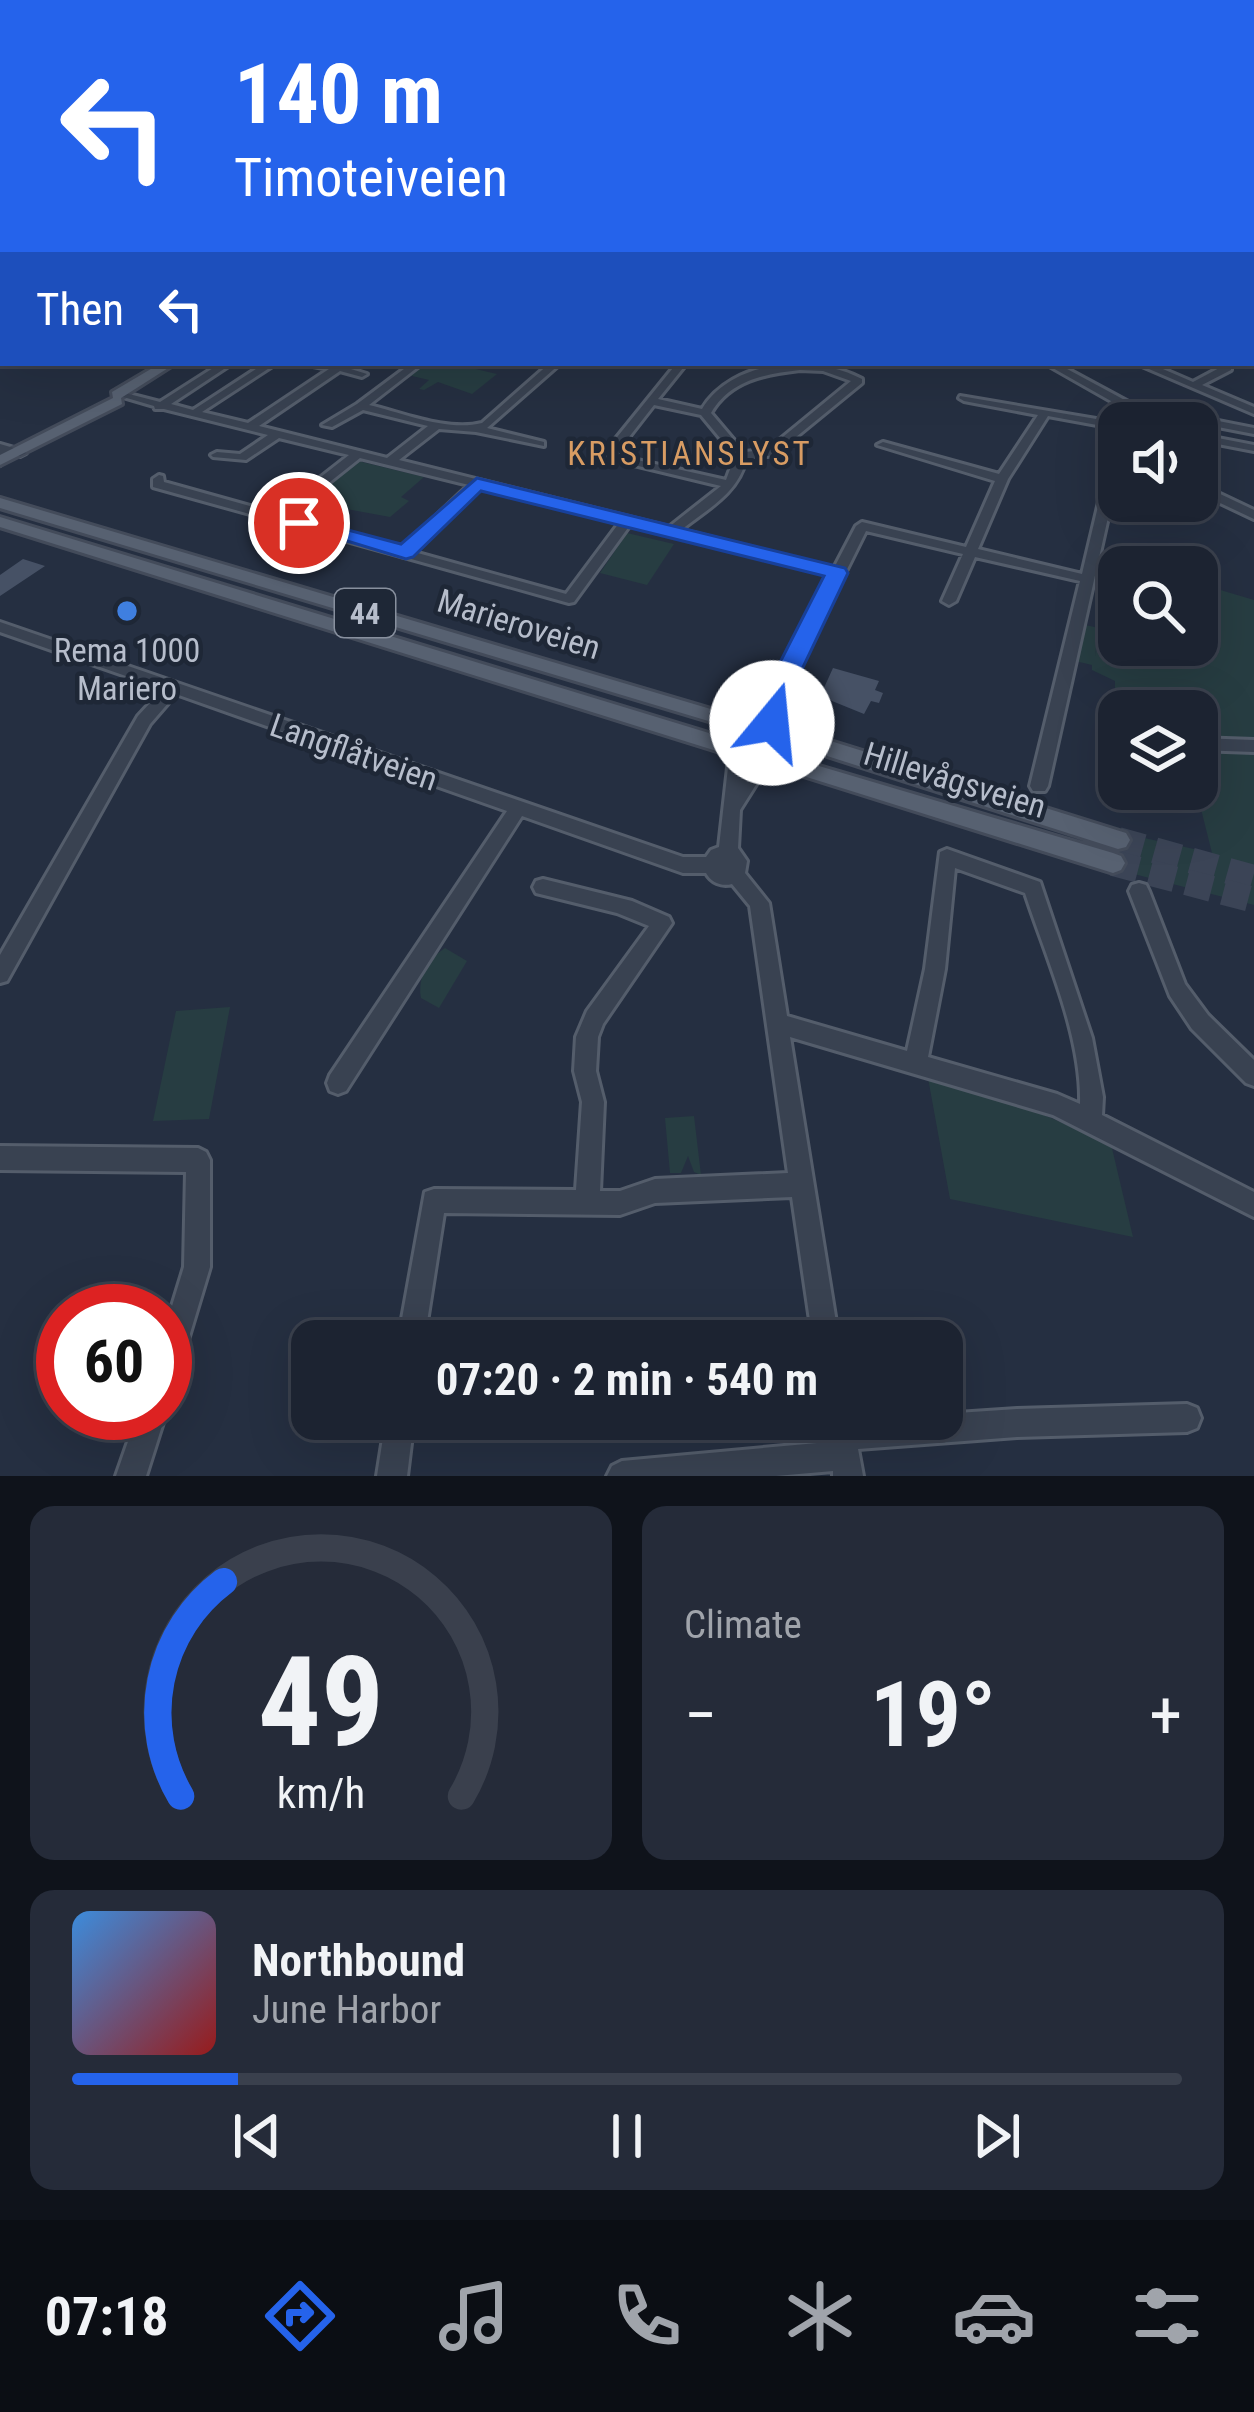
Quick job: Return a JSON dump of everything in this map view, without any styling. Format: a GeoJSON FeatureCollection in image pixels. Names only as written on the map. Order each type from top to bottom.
{"type":"FeatureCollection","features":[{"type":"Feature","properties":{"kind":"main road"},"geometry":{"type":"LineString","coordinates":[[0,463],[121,398],[165,366]]}},
{"type":"Feature","properties":{"kind":"main road","name":"Marieroveien"},"geometry":{"type":"LineString","coordinates":[[0,503],[692,710],[748,721]]}},
{"type":"Feature","properties":{"kind":"main road","name":"Marieroveien"},"geometry":{"type":"LineString","coordinates":[[0,522],[733,751]]}},
{"type":"Feature","properties":{"kind":"main road"},"geometry":{"type":"LineString","coordinates":[[733,751],[730,733],[748,721]]}},
{"type":"Feature","properties":{"kind":"main road","name":"44"},"geometry":{"type":"LineString","coordinates":[[748,721],[782,730]]}},
{"type":"Feature","properties":{"kind":"main road"},"geometry":{"type":"LineString","coordinates":[[769,762],[788,751],[782,730]]}},
{"type":"Feature","properties":{"kind":"main road","name":"Hillevågsveien"},"geometry":{"type":"LineString","coordinates":[[769,762],[1116,852],[782,730]]}},
{"type":"Feature","properties":{"kind":"main road","name":"44"},"geometry":{"type":"LineString","coordinates":[[733,751],[769,762]]}},
{"type":"Feature","properties":{"kind":"street"},"geometry":{"type":"LineString","coordinates":[[159,407],[223,366]]}},
{"type":"Feature","properties":{"kind":"street"},"geometry":{"type":"LineString","coordinates":[[198,410],[267,366]]}},
{"type":"Feature","properties":{"kind":"street"},"geometry":{"type":"LineString","coordinates":[[328,366],[362,374]]}},
{"type":"Feature","properties":{"kind":"street"},"geometry":{"type":"LineString","coordinates":[[304,442],[414,366]]}},
{"type":"Feature","properties":{"kind":"street"},"geometry":{"type":"LineString","coordinates":[[476,429],[553,366]]}},
{"type":"Feature","properties":{"kind":"street"},"geometry":{"type":"LineString","coordinates":[[680,366],[607,458],[729,484]]}},
{"type":"Feature","properties":{"kind":"street"},"geometry":{"type":"LineString","coordinates":[[755,366],[764,370]]}},
{"type":"Feature","properties":{"kind":"street"},"geometry":{"type":"LineString","coordinates":[[1054,366],[1129,407],[1254,430]]}},
{"type":"Feature","properties":{"kind":"street"},"geometry":{"type":"LineString","coordinates":[[1151,366],[1254,411]]}},
{"type":"Feature","properties":{"kind":"street"},"geometry":{"type":"LineString","coordinates":[[705,413],[717,391],[764,370],[806,367],[854,376],[858,381],[770,453],[741,456]]}},
{"type":"Feature","properties":{"kind":"street"},"geometry":{"type":"LineString","coordinates":[[248,428],[338,368]]}},
{"type":"Feature","properties":{"kind":"street"},"geometry":{"type":"LineString","coordinates":[[1194,385],[1227,368]]}},
{"type":"Feature","properties":{"kind":"street"},"geometry":{"type":"LineString","coordinates":[[121,398],[837,573]]}},
{"type":"Feature","properties":{"kind":"street"},"geometry":{"type":"LineString","coordinates":[[964,398],[1098,423]]}},
{"type":"Feature","properties":{"kind":"street"},"geometry":{"type":"LineString","coordinates":[[651,401],[705,413],[741,456],[739,472],[729,484],[673,531]]}},
{"type":"Feature","properties":{"kind":"street"},"geometry":{"type":"LineString","coordinates":[[361,406],[540,444]]}},
{"type":"Feature","properties":{"kind":"street"},"geometry":{"type":"LineString","coordinates":[[949,601],[1002,479],[1044,414]]}},
{"type":"Feature","properties":{"kind":"street"},"geometry":{"type":"LineString","coordinates":[[388,463],[437,425]]}},
{"type":"Feature","properties":{"kind":"street"},"geometry":{"type":"LineString","coordinates":[[217,455],[242,458],[276,435]]}},
{"type":"Feature","properties":{"kind":"street"},"geometry":{"type":"LineString","coordinates":[[1218,441],[1254,448]]}},
{"type":"Feature","properties":{"kind":"street"},"geometry":{"type":"LineString","coordinates":[[883,445],[1002,479]]}},
{"type":"Feature","properties":{"kind":"street"},"geometry":{"type":"LineString","coordinates":[[278,517],[356,455]]}},
{"type":"Feature","properties":{"kind":"street"},"geometry":{"type":"LineString","coordinates":[[159,479],[157,484],[569,598],[627,520]]}},
{"type":"Feature","properties":{"kind":"street"},"geometry":{"type":"LineString","coordinates":[[406,552],[477,484]]}},
{"type":"Feature","properties":{"kind":"street"},"geometry":{"type":"LineString","coordinates":[[1218,497],[1254,515]]}},
{"type":"Feature","properties":{"kind":"street"},"geometry":{"type":"LineString","coordinates":[[1039,786],[1103,522]]}},
{"type":"Feature","properties":{"kind":"street"},"geometry":{"type":"LineString","coordinates":[[748,721],[782,684],[862,526],[1087,579]]}},
{"type":"Feature","properties":{"kind":"street","name":"Langflåtveien"},"geometry":{"type":"LineString","coordinates":[[0,627],[682,865],[725,864]]}},
{"type":"Feature","properties":{"kind":"street"},"geometry":{"type":"LineString","coordinates":[[782,684],[782,730]]}},
{"type":"Feature","properties":{"kind":"street"},"geometry":{"type":"LineString","coordinates":[[0,974],[144,720],[173,688]]}},
{"type":"Feature","properties":{"kind":"street"},"geometry":{"type":"LineString","coordinates":[[1218,745],[1254,746]]}},
{"type":"Feature","properties":{"kind":"street"},"geometry":{"type":"LineString","coordinates":[[733,751],[733,807],[725,864],[758,903],[822,1320]]}},
{"type":"Feature","properties":{"kind":"street"},"geometry":{"type":"LineString","coordinates":[[733,807],[769,762]]}},
{"type":"Feature","properties":{"kind":"street"},"geometry":{"type":"LineString","coordinates":[[338,1083],[517,810]]}},
{"type":"Feature","properties":{"kind":"street"},"geometry":{"type":"LineString","coordinates":[[916,1060],[935,969],[947,856],[1033,888],[1087,1066],[1094,1105],[1090,1120]]}},
{"type":"Feature","properties":{"kind":"street"},"geometry":{"type":"LineString","coordinates":[[543,887],[571,896],[608,898],[662,923],[595,1018],[587,1037],[585,1071],[593,1102],[587,1203]]}},
{"type":"Feature","properties":{"kind":"street"},"geometry":{"type":"LineString","coordinates":[[1139,891],[1178,989],[1200,1022],[1254,1075]]}},
{"type":"Feature","properties":{"kind":"street"},"geometry":{"type":"LineString","coordinates":[[779,1024],[916,1060],[1090,1120],[1254,1205]]}},
{"type":"Feature","properties":{"kind":"street"},"geometry":{"type":"LineString","coordinates":[[0,1158],[198,1160],[197,1267],[192,1284]]}},
{"type":"Feature","properties":{"kind":"street"},"geometry":{"type":"LineString","coordinates":[[414,1320],[434,1201],[620,1203],[655,1191],[800,1185]]}},
{"type":"Feature","properties":{"kind":"street"},"geometry":{"type":"LineString","coordinates":[[622,1476],[1017,1423],[1187,1418]]}},
{"type":"Feature","properties":{"kind":"street"},"geometry":{"type":"LineString","coordinates":[[131,1476],[143,1440]]}},
{"type":"Feature","properties":{"kind":"street"},"geometry":{"type":"LineString","coordinates":[[392,1476],[397,1440]]}},
{"type":"Feature","properties":{"kind":"green space"},"geometry":{"type":"Polygon","coordinates":[[[419,366],[463,366],[497,374],[472,394],[438,382],[419,389],[429,380],[408,375],[419,366]]]}},
{"type":"Feature","properties":{"kind":"green space"},"geometry":{"type":"Polygon","coordinates":[[[358,461],[424,477],[401,497],[409,501],[390,517],[303,501],[358,461]]]}},
{"type":"Feature","properties":{"kind":"green space"},"geometry":{"type":"Polygon","coordinates":[[[627,533],[674,544],[647,585],[600,573],[627,533]]]}},
{"type":"Feature","properties":{"kind":"green space"},"geometry":{"type":"Polygon","coordinates":[[[1218,589],[1254,600],[1254,905],[1099,865],[1123,853],[1121,845],[1099,828],[1212,853],[1201,810],[1218,810],[1218,690],[1115,690],[1115,681],[1092,670],[1092,665],[1075,661],[1085,625],[1098,628],[1095,656],[1098,643],[1098,666],[1218,666],[1218,589]]]}},
{"type":"Feature","properties":{"kind":"green space"},"geometry":{"type":"Polygon","coordinates":[[[445,948],[467,961],[439,1008],[421,998],[421,983],[429,963],[445,948]]]}},
{"type":"Feature","properties":{"kind":"green space"},"geometry":{"type":"Polygon","coordinates":[[[230,1007],[209,1119],[153,1121],[176,1011],[230,1007]]]}},
{"type":"Feature","properties":{"kind":"green space"},"geometry":{"type":"Polygon","coordinates":[[[928,1078],[1021,1105],[1111,1144],[1133,1237],[950,1199],[928,1078]]]}},
{"type":"Feature","properties":{"kind":"green space"},"geometry":{"type":"Polygon","coordinates":[[[694,1116],[701,1175],[694,1172],[688,1156],[681,1173],[670,1173],[665,1118],[694,1116]]]}},
{"type":"Feature","properties":{"kind":"building"},"geometry":{"type":"Polygon","coordinates":[[[23,559],[45,566],[0,596],[0,575],[23,559]]]}},
{"type":"Feature","properties":{"kind":"building"},"geometry":{"type":"Polygon","coordinates":[[[833,668],[879,681],[875,690],[883,693],[879,703],[871,701],[864,714],[832,701],[823,690],[833,668]]]}},
{"type":"Feature","properties":{"kind":"tunnel"},"geometry":{"type":"LineString","coordinates":[[1118,840],[1254,878]]}},
{"type":"Feature","properties":{"kind":"tunnel"},"geometry":{"type":"LineString","coordinates":[[1113,863],[1254,900]]}},
{"type":"Feature","properties":{"kind":"place","name":"Rema 1000 Mariero"},"geometry":{"type":"Point","coordinates":[127,611]}},
{"type":"Feature","properties":{"kind":"district","name":"KRISTIANSLYST"},"geometry":{"type":"Point","coordinates":[690,453]}},
{"type":"Feature","properties":{"kind":"route"},"geometry":{"type":"LineString","coordinates":[[299,523],[406,552],[477,484],[837,573],[782,684],[777,725],[772,723]]}}]}
